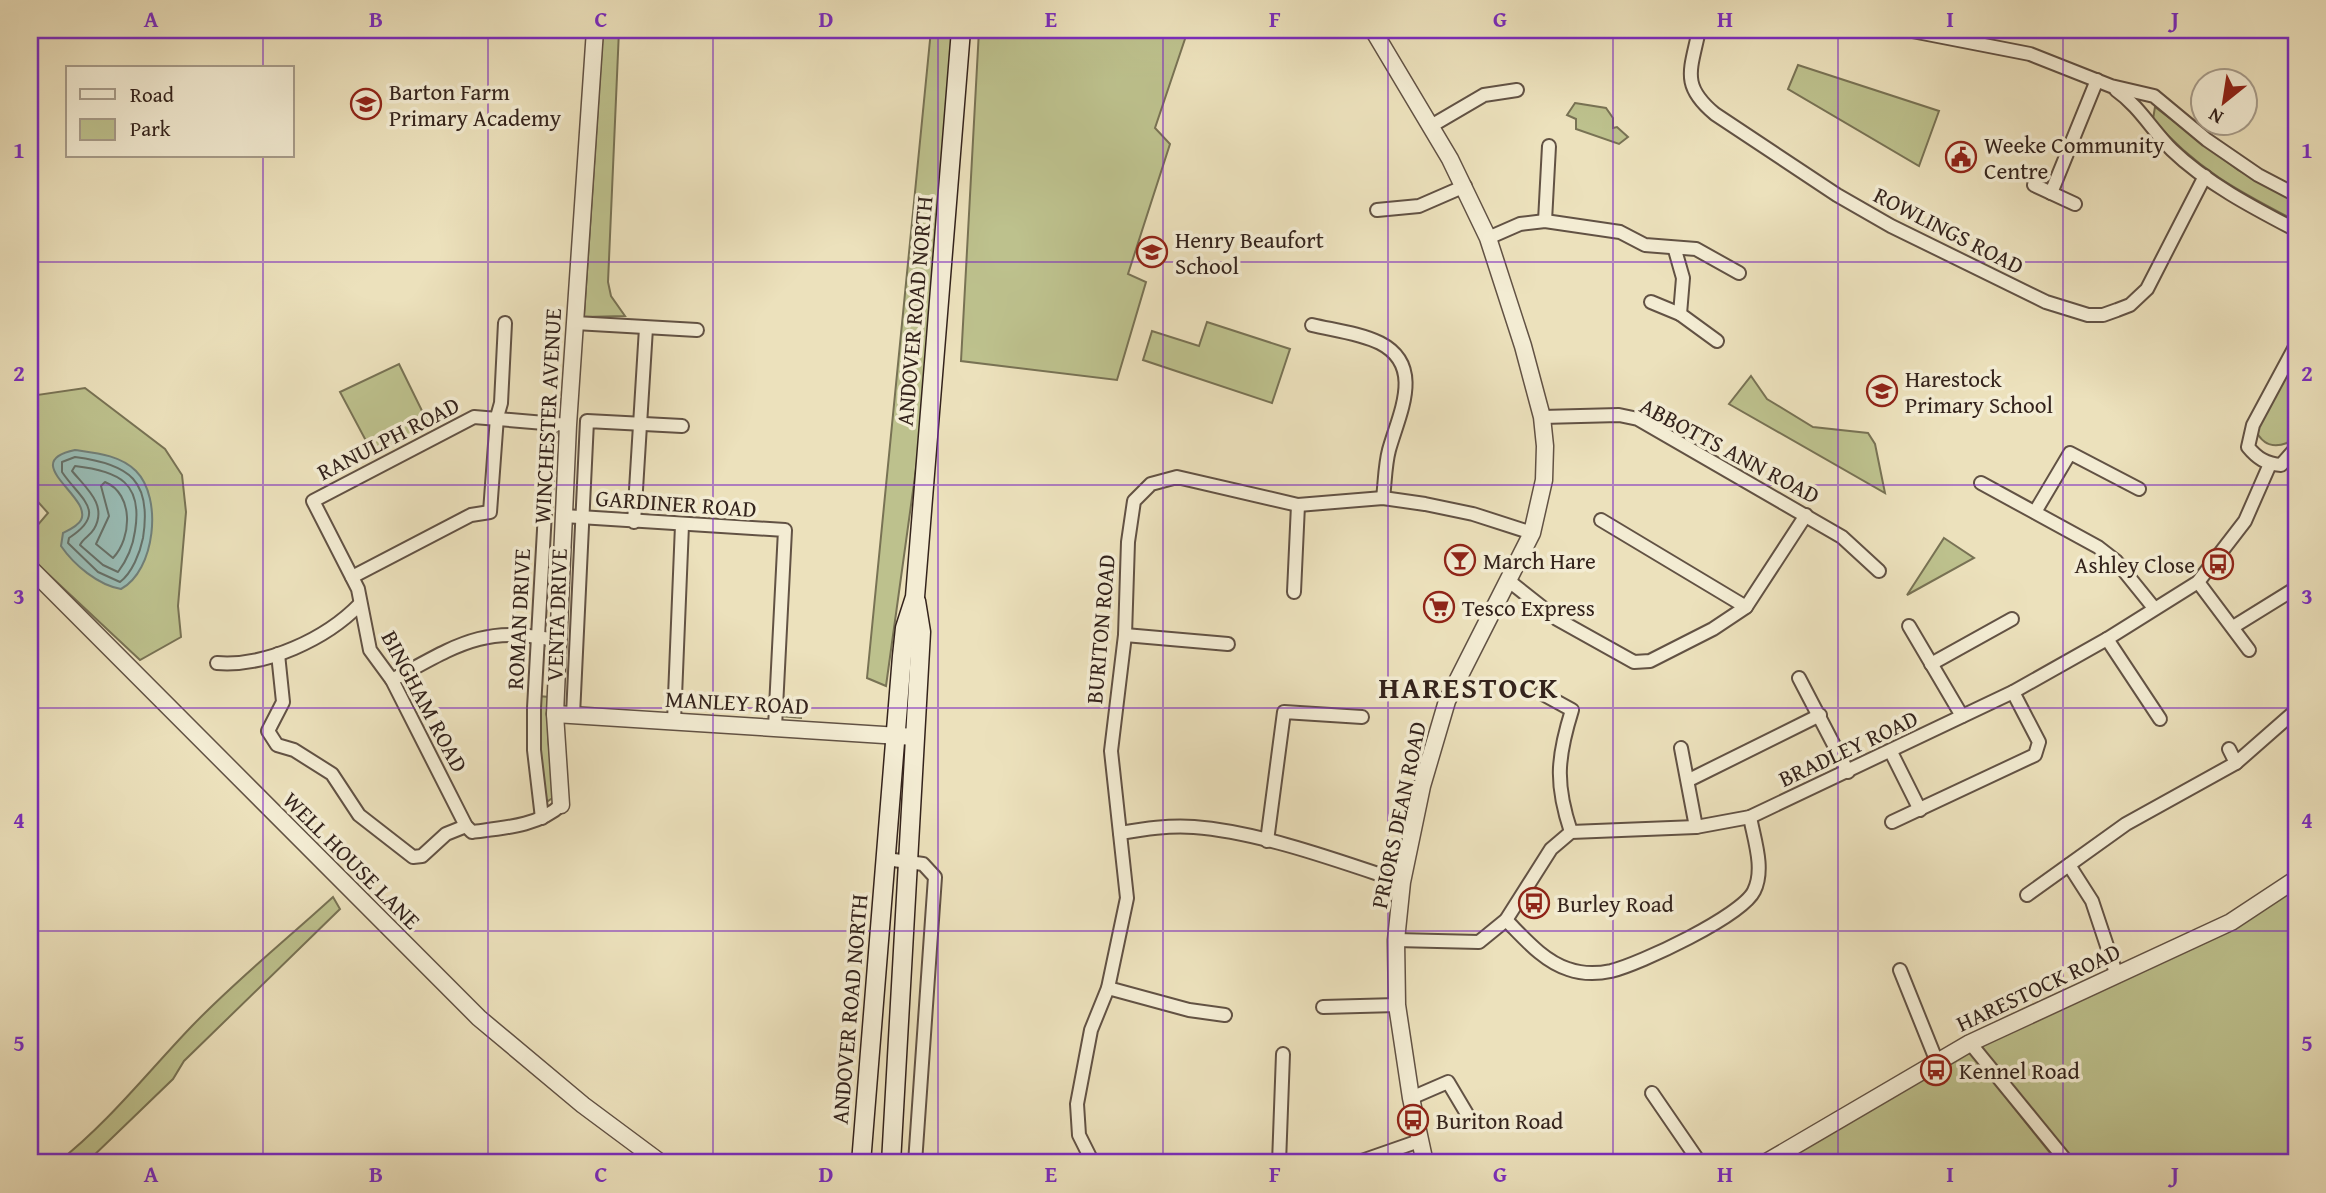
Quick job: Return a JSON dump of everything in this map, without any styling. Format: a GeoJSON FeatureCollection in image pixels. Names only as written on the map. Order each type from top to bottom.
{"type":"FeatureCollection","features":[{"type":"Feature","properties":{"kind":"main road","name":"ANDOVER ROAD NORTH"},"geometry":{"type":"LineString","coordinates":[[861,1163],[905,628],[915,597],[961,30]]}},
{"type":"Feature","properties":{"kind":"main road","name":"ANDOVER ROAD NORTH"},"geometry":{"type":"LineString","coordinates":[[891,1163],[921,632],[915,597]]}},
{"type":"Feature","properties":{"kind":"street","name":"WINCHESTER AVENUE"},"geometry":{"type":"LineString","coordinates":[[561,805],[555,714],[558,641],[568,425],[595,30]]}},
{"type":"Feature","properties":{"kind":"street","name":"PRIORS DEAN ROAD"},"geometry":{"type":"LineString","coordinates":[[1373,30],[1465,186],[1488,238],[1512,306],[1542,416],[1544,480],[1532,533],[1447,701],[1422,786],[1402,882],[1396,940],[1397,1005],[1411,1098],[1425,1163]]}},
{"type":"Feature","properties":{"kind":"street","name":"ROWLINGS ROAD"},"geometry":{"type":"LineString","coordinates":[[1699,30],[1689,79],[1700,101],[1715,114],[1826,188],[1891,226],[2068,310],[2103,315],[2130,304],[2147,289],[2205,176]]}},
{"type":"Feature","properties":{"kind":"street"},"geometry":{"type":"LineString","coordinates":[[1907,30],[2030,54],[2111,86],[2154,96],[2207,140],[2258,175],[2296,195]]}},
{"type":"Feature","properties":{"kind":"street"},"geometry":{"type":"LineString","coordinates":[[2051,193],[2097,80]]}},
{"type":"Feature","properties":{"kind":"street"},"geometry":{"type":"LineString","coordinates":[[2111,86],[2141,113],[2172,150],[2205,176],[2296,230]]}},
{"type":"Feature","properties":{"kind":"street"},"geometry":{"type":"LineString","coordinates":[[1431,126],[1484,95],[1517,90]]}},
{"type":"Feature","properties":{"kind":"street"},"geometry":{"type":"LineString","coordinates":[[2141,113],[2154,96]]}},
{"type":"Feature","properties":{"kind":"street"},"geometry":{"type":"LineString","coordinates":[[1545,221],[1549,146]]}},
{"type":"Feature","properties":{"kind":"street"},"geometry":{"type":"LineString","coordinates":[[2034,185],[2075,204]]}},
{"type":"Feature","properties":{"kind":"street"},"geometry":{"type":"LineString","coordinates":[[1377,210],[1419,206],[1465,186]]}},
{"type":"Feature","properties":{"kind":"street"},"geometry":{"type":"LineString","coordinates":[[1488,238],[1520,224],[1545,221],[1620,232],[1646,245],[1675,250],[1696,249],[1738,274]]}},
{"type":"Feature","properties":{"kind":"street"},"geometry":{"type":"LineString","coordinates":[[1675,250],[1683,278],[1680,314]]}},
{"type":"Feature","properties":{"kind":"street"},"geometry":{"type":"LineString","coordinates":[[1651,302],[1680,314],[1717,341]]}},
{"type":"Feature","properties":{"kind":"street"},"geometry":{"type":"LineString","coordinates":[[352,577],[466,518],[490,512],[497,417],[501,403],[505,323]]}},
{"type":"Feature","properties":{"kind":"street"},"geometry":{"type":"LineString","coordinates":[[575,323],[697,330]]}},
{"type":"Feature","properties":{"kind":"street"},"geometry":{"type":"LineString","coordinates":[[1312,325],[1381,344],[1401,366],[1407,380],[1406,398],[1389,452],[1383,498]]}},
{"type":"Feature","properties":{"kind":"street"},"geometry":{"type":"LineString","coordinates":[[634,522],[646,328]]}},
{"type":"Feature","properties":{"kind":"street"},"geometry":{"type":"LineString","coordinates":[[2296,345],[2291,366],[2249,436],[2248,447],[2256,457],[2270,464],[2281,465],[2296,448]]}},
{"type":"Feature","properties":{"kind":"street","name":"ABBOTTS ANN ROAD"},"geometry":{"type":"LineString","coordinates":[[1542,416],[1619,415],[1638,419],[1842,537],[1879,571]]}},
{"type":"Feature","properties":{"kind":"street","name":"RANULPH ROAD"},"geometry":{"type":"LineString","coordinates":[[313,501],[474,416],[568,425]]}},
{"type":"Feature","properties":{"kind":"street","name":"VENTA DRIVE"},"geometry":{"type":"LineString","coordinates":[[573,715],[587,421],[639,423]]}},
{"type":"Feature","properties":{"kind":"street","name":"ROMAN DRIVE"},"geometry":{"type":"LineString","coordinates":[[542,818],[534,750],[550,423]]}},
{"type":"Feature","properties":{"kind":"street"},"geometry":{"type":"LineString","coordinates":[[639,423],[682,426]]}},
{"type":"Feature","properties":{"kind":"street"},"geometry":{"type":"LineString","coordinates":[[2035,512],[2070,453],[2139,489]]}},
{"type":"Feature","properties":{"kind":"street","name":"BRADLEY ROAD"},"geometry":{"type":"LineString","coordinates":[[1571,832],[1696,827],[1750,817],[2013,692],[2107,639],[2197,582],[2240,530],[2270,464]]}},
{"type":"Feature","properties":{"kind":"street","name":"BURITON ROAD"},"geometry":{"type":"LineString","coordinates":[[1093,1163],[1079,1135],[1077,1104],[1091,1030],[1108,988],[1127,898],[1111,751],[1125,635],[1129,524],[1134,501],[1142,489],[1161,480],[1177,478],[1298,505],[1383,498],[1473,514],[1532,533]]}},
{"type":"Feature","properties":{"kind":"street"},"geometry":{"type":"LineString","coordinates":[[1981,483],[2098,547],[2116,561],[2154,608]]}},
{"type":"Feature","properties":{"kind":"street","name":"BINGHAM ROAD"},"geometry":{"type":"LineString","coordinates":[[313,501],[352,577],[370,650],[392,680],[466,825]]}},
{"type":"Feature","properties":{"kind":"street"},"geometry":{"type":"LineString","coordinates":[[1294,592],[1298,505]]}},
{"type":"Feature","properties":{"kind":"street"},"geometry":{"type":"LineString","coordinates":[[1509,581],[1557,619],[1634,662],[1650,662],[1746,607],[1806,515]]}},
{"type":"Feature","properties":{"kind":"street","name":"GARDINER ROAD"},"geometry":{"type":"LineString","coordinates":[[564,516],[785,530],[775,727]]}},
{"type":"Feature","properties":{"kind":"street"},"geometry":{"type":"LineString","coordinates":[[1601,520],[1746,607]]}},
{"type":"Feature","properties":{"kind":"street"},"geometry":{"type":"LineString","coordinates":[[674,721],[682,525]]}},
{"type":"Feature","properties":{"kind":"street","name":"WELL HOUSE LANE"},"geometry":{"type":"LineString","coordinates":[[30,568],[479,1018],[563,1090],[661,1163]]}},
{"type":"Feature","properties":{"kind":"street"},"geometry":{"type":"LineString","coordinates":[[2197,582],[2249,650]]}},
{"type":"Feature","properties":{"kind":"street"},"geometry":{"type":"LineString","coordinates":[[2233,627],[2296,588]]}},
{"type":"Feature","properties":{"kind":"street"},"geometry":{"type":"LineString","coordinates":[[217,663],[239,665],[278,654],[334,625],[360,604]]}},
{"type":"Feature","properties":{"kind":"street"},"geometry":{"type":"LineString","coordinates":[[1931,664],[2012,619]]}},
{"type":"Feature","properties":{"kind":"street"},"geometry":{"type":"LineString","coordinates":[[1909,626],[1962,716]]}},
{"type":"Feature","properties":{"kind":"street"},"geometry":{"type":"LineString","coordinates":[[1125,635],[1228,644]]}},
{"type":"Feature","properties":{"kind":"street"},"geometry":{"type":"LineString","coordinates":[[392,680],[468,639],[484,636],[538,636],[558,641]]}},
{"type":"Feature","properties":{"kind":"street"},"geometry":{"type":"LineString","coordinates":[[2107,639],[2160,719]]}},
{"type":"Feature","properties":{"kind":"street"},"geometry":{"type":"LineString","coordinates":[[278,654],[283,702],[268,732],[277,745],[294,750],[332,775],[359,815],[413,857],[422,856],[438,840],[466,825],[472,832],[542,818],[561,805]]}},
{"type":"Feature","properties":{"kind":"street"},"geometry":{"type":"LineString","coordinates":[[1799,678],[1848,772]]}},
{"type":"Feature","properties":{"kind":"street"},"geometry":{"type":"LineString","coordinates":[[1892,822],[2035,755],[2039,742],[2013,692]]}},
{"type":"Feature","properties":{"kind":"street"},"geometry":{"type":"LineString","coordinates":[[1396,940],[1479,942],[1506,920],[1551,849],[1571,832],[1561,799],[1558,771],[1572,710],[1541,693]]}},
{"type":"Feature","properties":{"kind":"street"},"geometry":{"type":"LineString","coordinates":[[1267,841],[1284,712],[1362,717]]}},
{"type":"Feature","properties":{"kind":"street"},"geometry":{"type":"LineString","coordinates":[[2027,895],[2040,891],[2069,865],[2173,792],[2236,763],[2293,713]]}},
{"type":"Feature","properties":{"kind":"street","name":"MANLEY ROAD"},"geometry":{"type":"LineString","coordinates":[[555,714],[915,737]]}},
{"type":"Feature","properties":{"kind":"street"},"geometry":{"type":"LineString","coordinates":[[1689,780],[1820,715]]}},
{"type":"Feature","properties":{"kind":"street"},"geometry":{"type":"LineString","coordinates":[[1681,748],[1696,827]]}},
{"type":"Feature","properties":{"kind":"street"},"geometry":{"type":"LineString","coordinates":[[2229,749],[2236,763]]}},
{"type":"Feature","properties":{"kind":"street"},"geometry":{"type":"LineString","coordinates":[[1891,752],[1920,810]]}},
{"type":"Feature","properties":{"kind":"street"},"geometry":{"type":"LineString","coordinates":[[1506,920],[1537,951],[1567,969],[1596,973],[1613,971],[1681,941],[1746,904],[1756,889],[1759,866],[1750,817]]}},
{"type":"Feature","properties":{"kind":"street"},"geometry":{"type":"LineString","coordinates":[[1120,833],[1158,827],[1196,827],[1267,841],[1402,882]]}},
{"type":"Feature","properties":{"kind":"street"},"geometry":{"type":"LineString","coordinates":[[886,859],[923,864],[935,877],[915,1163]]}},
{"type":"Feature","properties":{"kind":"street"},"geometry":{"type":"LineString","coordinates":[[2069,865],[2092,901],[2117,976]]}},
{"type":"Feature","properties":{"kind":"street","name":"HARESTOCK ROAD"},"geometry":{"type":"LineString","coordinates":[[1765,1163],[1970,1042],[2231,922],[2296,879]]}},
{"type":"Feature","properties":{"kind":"street"},"geometry":{"type":"LineString","coordinates":[[1900,970],[1937,1062]]}},
{"type":"Feature","properties":{"kind":"street"},"geometry":{"type":"LineString","coordinates":[[1108,988],[1189,1010],[1225,1015]]}},
{"type":"Feature","properties":{"kind":"street"},"geometry":{"type":"LineString","coordinates":[[1323,1007],[1397,1005]]}},
{"type":"Feature","properties":{"kind":"street"},"geometry":{"type":"LineString","coordinates":[[899,1034],[925,1035]]}},
{"type":"Feature","properties":{"kind":"street"},"geometry":{"type":"LineString","coordinates":[[1970,1042],[2068,1163]]}},
{"type":"Feature","properties":{"kind":"street"},"geometry":{"type":"LineString","coordinates":[[1279,1163],[1283,1054]]}},
{"type":"Feature","properties":{"kind":"street"},"geometry":{"type":"LineString","coordinates":[[1411,1098],[1448,1082],[1467,1114]]}},
{"type":"Feature","properties":{"kind":"street"},"geometry":{"type":"LineString","coordinates":[[1660,1097],[1700,1163]]}},
{"type":"Feature","properties":{"kind":"street"},"geometry":{"type":"LineString","coordinates":[[1356,1163],[1419,1141]]}},
{"type":"Feature","properties":{"kind":"green space"},"geometry":{"type":"Polygon","coordinates":[[[603,30],[619,30],[608,282],[611,296],[625,316],[584,317],[603,30]]]}},
{"type":"Feature","properties":{"kind":"green space"},"geometry":{"type":"Polygon","coordinates":[[[931,30],[954,30],[920,440],[886,686],[867,678],[931,30]]]}},
{"type":"Feature","properties":{"kind":"green space"},"geometry":{"type":"Polygon","coordinates":[[[979,30],[1188,30],[1155,128],[1170,144],[1128,274],[1146,282],[1117,380],[961,361],[979,30]]]}},
{"type":"Feature","properties":{"kind":"green space"},"geometry":{"type":"Polygon","coordinates":[[[1798,65],[1939,111],[1919,166],[1788,89],[1798,65]]]}},
{"type":"Feature","properties":{"kind":"green space"},"geometry":{"type":"Polygon","coordinates":[[[1575,103],[1606,108],[1613,118],[1613,128],[1617,127],[1628,137],[1619,144],[1576,129],[1576,119],[1567,115],[1575,103]]]}},
{"type":"Feature","properties":{"kind":"green space"},"geometry":{"type":"Polygon","coordinates":[[[2155,107],[2238,170],[2296,201],[2296,221],[2237,189],[2201,165],[2153,119],[2155,107]]]}},
{"type":"Feature","properties":{"kind":"green space"},"geometry":{"type":"Polygon","coordinates":[[[1207,322],[1290,349],[1272,403],[1143,360],[1152,331],[1199,346],[1207,322]]]}},
{"type":"Feature","properties":{"kind":"green space"},"geometry":{"type":"Polygon","coordinates":[[[399,364],[430,427],[373,454],[340,392],[399,364]]]}},
{"type":"Feature","properties":{"kind":"green space"},"geometry":{"type":"Polygon","coordinates":[[[2288,371],[2296,373],[2296,430],[2287,443],[2273,445],[2265,442],[2256,431],[2288,371]]]}},
{"type":"Feature","properties":{"kind":"green space"},"geometry":{"type":"Polygon","coordinates":[[[1751,376],[1767,399],[1813,427],[1868,433],[1875,444],[1885,493],[1729,404],[1751,376]]]}},
{"type":"Feature","properties":{"kind":"green space"},"geometry":{"type":"Polygon","coordinates":[[[85,388],[165,449],[182,475],[186,512],[178,606],[181,637],[140,660],[30,557],[30,534],[48,513],[30,493],[30,396],[85,388]]]}},
{"type":"Feature","properties":{"kind":"green space"},"geometry":{"type":"Polygon","coordinates":[[[1944,538],[1974,558],[1907,595],[1944,538]]]}},
{"type":"Feature","properties":{"kind":"green space"},"geometry":{"type":"Polygon","coordinates":[[[538,696],[549,697],[548,737],[554,797],[548,801],[545,799],[538,745],[538,696]]]}},
{"type":"Feature","properties":{"kind":"green space"},"geometry":{"type":"Polygon","coordinates":[[[781,697],[802,701],[801,718],[780,716],[781,697]]]}},
{"type":"Feature","properties":{"kind":"green space"},"geometry":{"type":"Polygon","coordinates":[[[2296,879],[2296,1163],[2069,1163],[1975,1050],[2296,879]]]}},
{"type":"Feature","properties":{"kind":"green space"},"geometry":{"type":"Polygon","coordinates":[[[333,897],[340,909],[184,1061],[173,1079],[86,1163],[57,1163],[110,1115],[208,1010],[333,897]]]}},
{"type":"Feature","properties":{"kind":"green space"},"geometry":{"type":"Polygon","coordinates":[[[1969,1051],[2058,1163],[1789,1163],[1784,1157],[1969,1051]]]}},
{"type":"Feature","properties":{"kind":"water"},"geometry":{"type":"Polygon","coordinates":[[[75,450],[123,461],[136,471],[145,483],[150,498],[152,515],[148,551],[133,580],[121,589],[87,573],[61,546],[63,533],[80,522],[82,511],[61,481],[53,463],[59,456],[75,450]]]}},
{"type":"Feature","properties":{"kind":"place","name":"Barton Farm Primary Academy"},"geometry":{"type":"Point","coordinates":[366,104]}},
{"type":"Feature","properties":{"kind":"place","name":"Weeke Community Centre"},"geometry":{"type":"Point","coordinates":[1961,157]}},
{"type":"Feature","properties":{"kind":"place","name":"Henry Beaufort School"},"geometry":{"type":"Point","coordinates":[1152,252]}},
{"type":"Feature","properties":{"kind":"place","name":"Harestock Primary School"},"geometry":{"type":"Point","coordinates":[1882,391]}},
{"type":"Feature","properties":{"kind":"place","name":"March Hare"},"geometry":{"type":"Point","coordinates":[1460,560]}},
{"type":"Feature","properties":{"kind":"place","name":"Ashley Close"},"geometry":{"type":"Point","coordinates":[2218,564]}},
{"type":"Feature","properties":{"kind":"place","name":"Tesco Express"},"geometry":{"type":"Point","coordinates":[1439,607]}},
{"type":"Feature","properties":{"kind":"place","name":"Burley Road"},"geometry":{"type":"Point","coordinates":[1534,903]}},
{"type":"Feature","properties":{"kind":"place","name":"Kennel Road"},"geometry":{"type":"Point","coordinates":[1936,1070]}},
{"type":"Feature","properties":{"kind":"place","name":"Buriton Road"},"geometry":{"type":"Point","coordinates":[1413,1120]}},
{"type":"Feature","properties":{"kind":"district","name":"HARESTOCK"},"geometry":{"type":"Point","coordinates":[1469,687]}}]}
